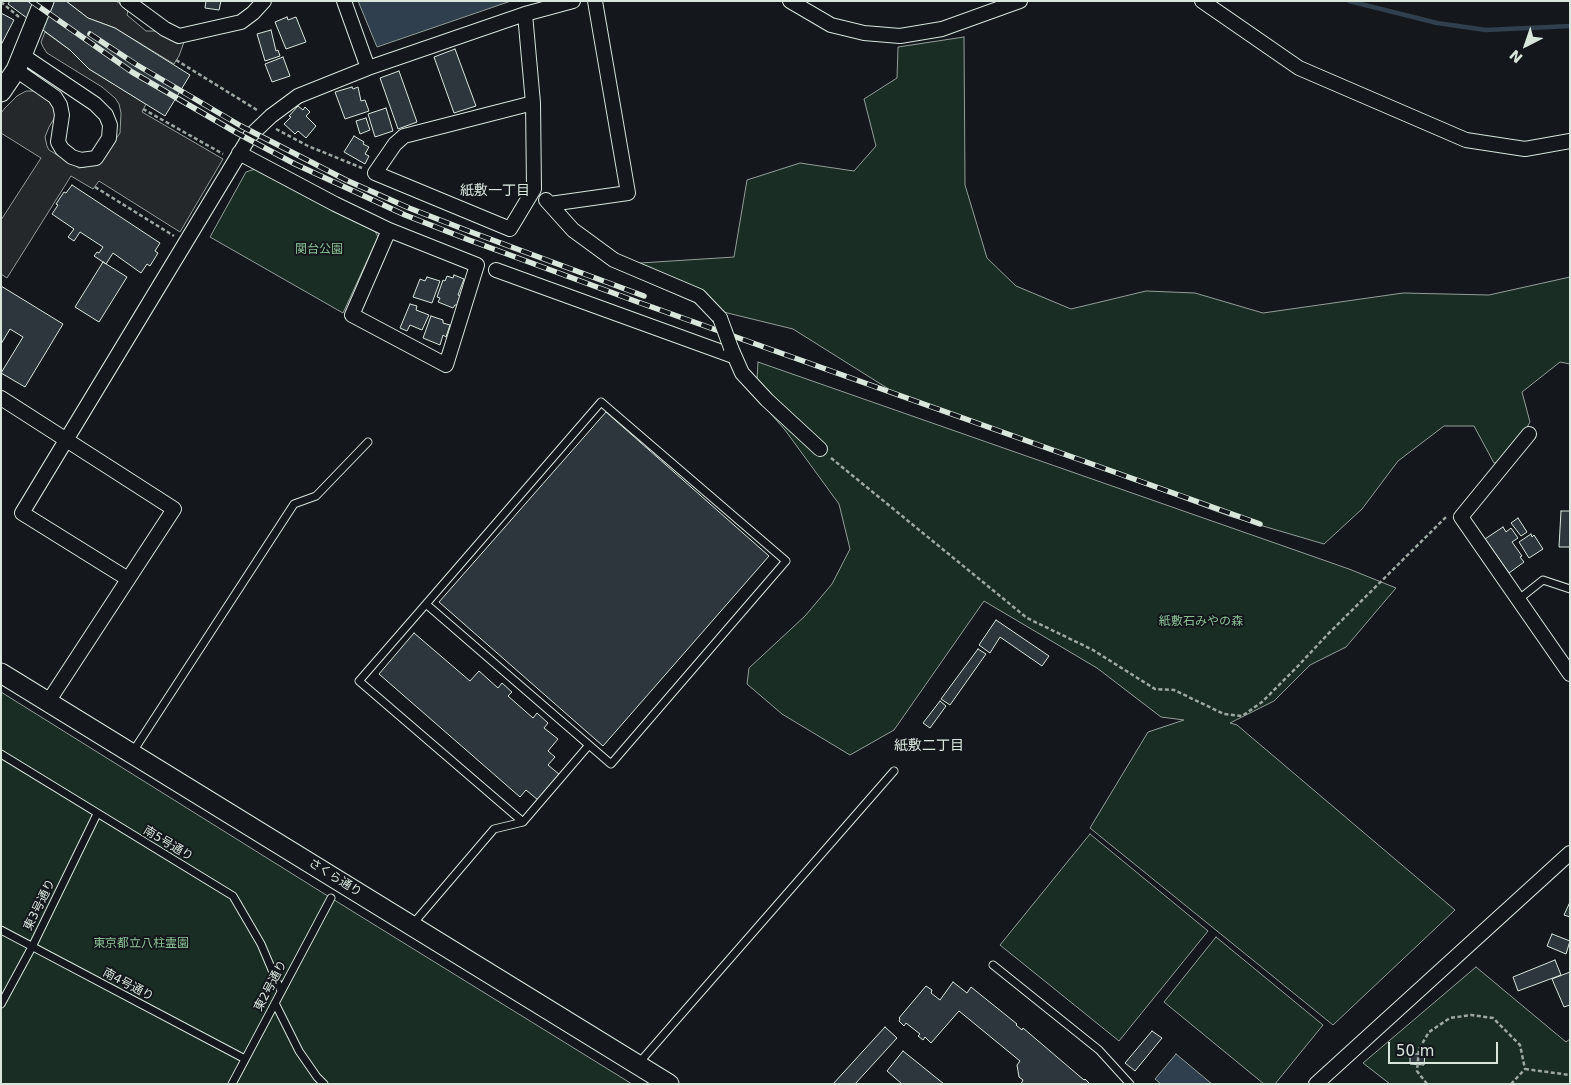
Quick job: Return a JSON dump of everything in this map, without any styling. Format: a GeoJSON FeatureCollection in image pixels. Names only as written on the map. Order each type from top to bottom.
{"type":"FeatureCollection","features":[{"type":"Feature","properties":{"kind":"street"},"geometry":{"type":"LineString","coordinates":[[1,92],[19,62],[44,1]]}},
{"type":"Feature","properties":{"kind":"street"},"geometry":{"type":"LineString","coordinates":[[127,1],[165,29],[178,36],[241,22],[264,1]]}},
{"type":"Feature","properties":{"kind":"street"},"geometry":{"type":"LineString","coordinates":[[344,1],[368,68]]}},
{"type":"Feature","properties":{"kind":"street"},"geometry":{"type":"LineString","coordinates":[[128,579],[22,513],[234,155],[263,118],[298,96],[368,68],[525,14],[574,1]]}},
{"type":"Feature","properties":{"kind":"street"},"geometry":{"type":"LineString","coordinates":[[550,204],[628,193],[595,1]]}},
{"type":"Feature","properties":{"kind":"street"},"geometry":{"type":"LineString","coordinates":[[790,1],[832,25],[864,33],[900,36],[942,29],[1020,1]]}},
{"type":"Feature","properties":{"kind":"street"},"geometry":{"type":"LineString","coordinates":[[1210,3],[1299,68],[1466,140],[1525,149],[1570,141]]}},
{"type":"Feature","properties":{"kind":"street"},"geometry":{"type":"LineString","coordinates":[[525,14],[534,103],[534,190],[510,229],[375,173],[394,144],[404,136],[534,103]]}},
{"type":"Feature","properties":{"kind":"street"},"geometry":{"type":"LineString","coordinates":[[19,62],[96,104],[106,115],[110,125],[109,138],[96,158],[81,160],[72,157],[62,149],[58,142],[62,115],[60,105],[55,97],[19,62]]}},
{"type":"Feature","properties":{"kind":"street"},"geometry":{"type":"LineString","coordinates":[[234,155],[389,230],[478,265],[446,365],[352,315],[389,230]]}},
{"type":"Feature","properties":{"kind":"street"},"geometry":{"type":"LineString","coordinates":[[534,190],[550,204],[573,230],[614,260],[699,296],[720,318],[742,373],[767,400],[820,449]]}},
{"type":"Feature","properties":{"kind":"street"},"geometry":{"type":"LineString","coordinates":[[496,270],[732,352]]}},
{"type":"Feature","properties":{"kind":"street"},"geometry":{"type":"LineString","coordinates":[[1,398],[174,508],[48,702]]}},
{"type":"Feature","properties":{"kind":"street"},"geometry":{"type":"LineString","coordinates":[[1529,434],[1462,517],[1570,674]]}},
{"type":"Feature","properties":{"kind":"street","name":"さくら通り"},"geometry":{"type":"LineString","coordinates":[[1,673],[669,1084]]}},
{"type":"Feature","properties":{"kind":"street"},"geometry":{"type":"LineString","coordinates":[[1316,1084],[1570,853]]}},
{"type":"Feature","properties":{"kind":"lane"},"geometry":{"type":"LineString","coordinates":[[426,604],[611,764],[786,561],[601,402],[360,680],[523,822]]}},
{"type":"Feature","properties":{"kind":"lane"},"geometry":{"type":"LineString","coordinates":[[132,753],[294,504],[316,496],[368,442]]}},
{"type":"Feature","properties":{"kind":"lane"},"geometry":{"type":"LineString","coordinates":[[1519,598],[1544,580],[1570,589]]}},
{"type":"Feature","properties":{"kind":"lane"},"geometry":{"type":"LineString","coordinates":[[412,926],[494,829],[523,822],[590,745]]}},
{"type":"Feature","properties":{"kind":"lane","name":"南5号通り"},"geometry":{"type":"LineString","coordinates":[[1,754],[233,896],[260,944],[281,991]]}},
{"type":"Feature","properties":{"kind":"lane"},"geometry":{"type":"LineString","coordinates":[[638,1065],[894,770]]}},
{"type":"Feature","properties":{"kind":"lane","name":"東3号通り"},"geometry":{"type":"LineString","coordinates":[[1,1004],[32,947],[97,814]]}},
{"type":"Feature","properties":{"kind":"lane","name":"東2号通り"},"geometry":{"type":"LineString","coordinates":[[232,1084],[331,898]]}},
{"type":"Feature","properties":{"kind":"lane","name":"南4号通り"},"geometry":{"type":"LineString","coordinates":[[1,930],[245,1059]]}},
{"type":"Feature","properties":{"kind":"lane"},"geometry":{"type":"LineString","coordinates":[[993,965],[1099,1050],[1130,1084]]}},
{"type":"Feature","properties":{"kind":"lane"},"geometry":{"type":"LineString","coordinates":[[275,1003],[299,1051],[324,1084]]}},
{"type":"Feature","properties":{"kind":"path"},"geometry":{"type":"LineString","coordinates":[[1,2],[21,18]]}},
{"type":"Feature","properties":{"kind":"path"},"geometry":{"type":"LineString","coordinates":[[176,60],[308,146],[375,173]]}},
{"type":"Feature","properties":{"kind":"path"},"geometry":{"type":"LineString","coordinates":[[143,109],[234,155]]}},
{"type":"Feature","properties":{"kind":"path"},"geometry":{"type":"LineString","coordinates":[[95,187],[179,238]]}},
{"type":"Feature","properties":{"kind":"path"},"geometry":{"type":"LineString","coordinates":[[820,449],[1027,618],[1092,650],[1155,688],[1174,690],[1224,714],[1242,716],[1262,702],[1447,516],[1462,517]]}},
{"type":"Feature","properties":{"kind":"path"},"geometry":{"type":"LineString","coordinates":[[1427,1084],[1417,1071],[1419,1049],[1429,1032],[1450,1018],[1471,1014],[1493,1018],[1520,1044],[1524,1069]]}},
{"type":"Feature","properties":{"kind":"path"},"geometry":{"type":"LineString","coordinates":[[1524,1069],[1570,1074]]}},
{"type":"Feature","properties":{"kind":"path"},"geometry":{"type":"LineString","coordinates":[[1511,1084],[1524,1069]]}},
{"type":"Feature","properties":{"kind":"green space"},"geometry":{"type":"Polygon","coordinates":[[[964,37],[965,185],[987,258],[1016,286],[1071,309],[1146,291],[1195,293],[1263,313],[1403,293],[1489,295],[1570,277],[1570,364],[1560,362],[1522,392],[1530,422],[1508,460],[1494,463],[1474,426],[1444,426],[1398,461],[1362,509],[1324,544],[1229,516],[895,393],[793,329],[707,308],[609,265],[734,257],[747,180],[800,163],[854,171],[876,146],[864,99],[897,78],[898,47],[964,37]]]}},
{"type":"Feature","properties":{"kind":"green space","name":"関台公園"},"geometry":{"type":"Polygon","coordinates":[[[255,169],[375,231],[378,237],[343,313],[210,237],[246,172],[255,169]]]}},
{"type":"Feature","properties":{"kind":"green space","name":"紙敷石みやの森"},"geometry":{"type":"Polygon","coordinates":[[[758,362],[1349,569],[1396,588],[1346,647],[1310,665],[1274,701],[1230,723],[1237,725],[1455,910],[1333,1025],[1090,828],[1148,732],[1184,720],[1161,717],[1097,668],[984,601],[894,730],[850,755],[782,714],[747,684],[749,668],[805,616],[832,584],[850,549],[839,504],[785,430],[756,397],[758,362]]]}},
{"type":"Feature","properties":{"kind":"green space","name":"東京都立八柱霊園"},"geometry":{"type":"Polygon","coordinates":[[[1,692],[331,898],[632,1084],[1,1084],[1,692]]]}},
{"type":"Feature","properties":{"kind":"green space"},"geometry":{"type":"Polygon","coordinates":[[[1090,834],[1208,931],[1119,1041],[1000,945],[1090,834]]]}},
{"type":"Feature","properties":{"kind":"green space"},"geometry":{"type":"Polygon","coordinates":[[[1216,937],[1323,1025],[1275,1084],[1264,1084],[1164,1002],[1216,937]]]}},
{"type":"Feature","properties":{"kind":"green space"},"geometry":{"type":"Polygon","coordinates":[[[1476,967],[1566,1042],[1570,1039],[1570,1084],[1390,1084],[1363,1063],[1476,967]]]}},
{"type":"Feature","properties":{"kind":"shaded area"},"geometry":{"type":"Polygon","coordinates":[[[66,1],[116,1],[128,10],[127,15],[146,31],[156,31],[170,39],[184,42],[179,56],[174,64],[115,28],[88,18],[66,1]]]}},
{"type":"Feature","properties":{"kind":"shaded area"},"geometry":{"type":"Polygon","coordinates":[[[45,32],[70,50],[89,69],[146,104],[142,112],[223,159],[180,232],[99,181],[93,189],[71,176],[7,278],[1,274],[1,220],[41,158],[1,133],[1,113],[17,96],[26,91],[36,91],[49,98],[56,112],[45,137],[47,146],[49,150],[79,168],[98,164],[120,133],[121,113],[115,98],[102,87],[47,53],[41,42],[45,32]]]}},
{"type":"Feature","properties":{"kind":"water"},"geometry":{"type":"Polygon","coordinates":[[[358,1],[511,1],[377,47],[358,1]]]}},
{"type":"Feature","properties":{"kind":"water"},"geometry":{"type":"Polygon","coordinates":[[[1176,1054],[1212,1084],[1161,1084],[1155,1079],[1176,1054]]]}},
{"type":"Feature","properties":{"kind":"building"},"geometry":{"type":"Polygon","coordinates":[[[10,1],[66,1],[88,18],[115,28],[190,75],[165,116],[89,69],[70,50],[8,4],[10,1]]]}},
{"type":"Feature","properties":{"kind":"building"},"geometry":{"type":"Polygon","coordinates":[[[206,1],[221,1],[219,10],[205,8],[206,1]]]}},
{"type":"Feature","properties":{"kind":"building"},"geometry":{"type":"Polygon","coordinates":[[[1,13],[14,20],[1,45],[1,13]]]}},
{"type":"Feature","properties":{"kind":"building"},"geometry":{"type":"Polygon","coordinates":[[[287,17],[288,20],[296,17],[306,42],[286,49],[275,22],[287,17]]]}},
{"type":"Feature","properties":{"kind":"building"},"geometry":{"type":"Polygon","coordinates":[[[271,30],[276,51],[278,50],[280,56],[265,61],[257,34],[271,30]]]}},
{"type":"Feature","properties":{"kind":"building"},"geometry":{"type":"Polygon","coordinates":[[[455,49],[476,106],[454,113],[434,57],[455,49]]]}},
{"type":"Feature","properties":{"kind":"building"},"geometry":{"type":"Polygon","coordinates":[[[283,57],[290,76],[272,82],[265,64],[283,57]]]}},
{"type":"Feature","properties":{"kind":"building"},"geometry":{"type":"Polygon","coordinates":[[[399,71],[417,122],[398,129],[380,78],[399,71]]]}},
{"type":"Feature","properties":{"kind":"building"},"geometry":{"type":"Polygon","coordinates":[[[352,87],[353,89],[358,87],[361,101],[365,100],[369,111],[345,119],[335,92],[352,87]]]}},
{"type":"Feature","properties":{"kind":"building"},"geometry":{"type":"Polygon","coordinates":[[[298,106],[303,110],[305,107],[310,112],[306,116],[316,126],[306,138],[298,131],[295,134],[284,124],[298,106]]]}},
{"type":"Feature","properties":{"kind":"building"},"geometry":{"type":"Polygon","coordinates":[[[386,108],[393,131],[375,137],[368,114],[386,108]]]}},
{"type":"Feature","properties":{"kind":"building"},"geometry":{"type":"Polygon","coordinates":[[[366,118],[370,130],[360,134],[356,121],[366,118]]]}},
{"type":"Feature","properties":{"kind":"building"},"geometry":{"type":"Polygon","coordinates":[[[354,136],[369,147],[365,154],[369,156],[365,164],[344,152],[354,136]]]}},
{"type":"Feature","properties":{"kind":"building"},"geometry":{"type":"Polygon","coordinates":[[[72,185],[160,243],[155,251],[158,253],[150,266],[147,264],[141,273],[113,253],[106,264],[94,256],[103,247],[80,232],[74,241],[68,237],[74,229],[52,214],[64,192],[66,193],[72,185]]]}},
{"type":"Feature","properties":{"kind":"building"},"geometry":{"type":"Polygon","coordinates":[[[103,262],[127,277],[99,322],[75,307],[103,262]]]}},
{"type":"Feature","properties":{"kind":"building"},"geometry":{"type":"Polygon","coordinates":[[[454,275],[464,279],[458,295],[460,296],[457,305],[453,308],[438,302],[440,298],[437,297],[443,280],[445,281],[447,276],[453,278],[454,275]]]}},
{"type":"Feature","properties":{"kind":"building"},"geometry":{"type":"Polygon","coordinates":[[[427,277],[440,281],[432,303],[413,297],[420,279],[425,281],[427,277]]]}},
{"type":"Feature","properties":{"kind":"building"},"geometry":{"type":"Polygon","coordinates":[[[1,286],[63,324],[25,387],[1,373],[23,337],[10,329],[1,344],[1,286]]]}},
{"type":"Feature","properties":{"kind":"building"},"geometry":{"type":"Polygon","coordinates":[[[410,304],[417,306],[416,310],[429,315],[422,330],[410,325],[407,331],[400,328],[410,304]]]}},
{"type":"Feature","properties":{"kind":"building"},"geometry":{"type":"Polygon","coordinates":[[[431,316],[443,320],[443,323],[450,325],[446,337],[443,335],[440,345],[423,338],[431,316]]]}},
{"type":"Feature","properties":{"kind":"building"},"geometry":{"type":"Polygon","coordinates":[[[606,412],[769,556],[603,746],[439,602],[606,412]]]}},
{"type":"Feature","properties":{"kind":"building"},"geometry":{"type":"Polygon","coordinates":[[[1561,511],[1570,511],[1570,547],[1559,547],[1561,511]]]}},
{"type":"Feature","properties":{"kind":"building"},"geometry":{"type":"Polygon","coordinates":[[[1518,518],[1527,532],[1521,536],[1511,523],[1518,518]]]}},
{"type":"Feature","properties":{"kind":"building"},"geometry":{"type":"Polygon","coordinates":[[[1503,527],[1506,532],[1511,528],[1518,538],[1512,542],[1524,562],[1509,573],[1485,539],[1503,527]]]}},
{"type":"Feature","properties":{"kind":"building"},"geometry":{"type":"Polygon","coordinates":[[[1531,534],[1532,537],[1534,535],[1543,549],[1529,558],[1519,542],[1531,534]]]}},
{"type":"Feature","properties":{"kind":"building"},"geometry":{"type":"Polygon","coordinates":[[[996,620],[1049,656],[1042,666],[1000,637],[990,653],[979,645],[996,620]]]}},
{"type":"Feature","properties":{"kind":"building"},"geometry":{"type":"Polygon","coordinates":[[[414,633],[470,681],[479,671],[498,688],[502,683],[512,692],[508,696],[533,718],[537,713],[548,723],[544,728],[558,739],[548,751],[555,757],[548,765],[560,775],[538,800],[526,790],[520,797],[379,674],[414,633]]]}},
{"type":"Feature","properties":{"kind":"building"},"geometry":{"type":"Polygon","coordinates":[[[978,649],[986,654],[950,705],[941,699],[978,649]]]}},
{"type":"Feature","properties":{"kind":"building"},"geometry":{"type":"Polygon","coordinates":[[[940,701],[946,706],[930,728],[923,723],[940,701]]]}},
{"type":"Feature","properties":{"kind":"building"},"geometry":{"type":"Polygon","coordinates":[[[1570,902],[1570,917],[1564,915],[1570,902]]]}},
{"type":"Feature","properties":{"kind":"building"},"geometry":{"type":"Polygon","coordinates":[[[1552,934],[1570,941],[1566,954],[1547,946],[1552,934]]]}},
{"type":"Feature","properties":{"kind":"building"},"geometry":{"type":"Polygon","coordinates":[[[1555,960],[1561,975],[1518,991],[1513,977],[1555,960]]]}},
{"type":"Feature","properties":{"kind":"building"},"geometry":{"type":"Polygon","coordinates":[[[1570,972],[1570,1005],[1564,1007],[1552,979],[1570,972]]]}},
{"type":"Feature","properties":{"kind":"building"},"geometry":{"type":"Polygon","coordinates":[[[953,982],[967,993],[971,987],[1090,1084],[1021,1084],[1023,1080],[1019,1077],[1017,1065],[1020,1061],[959,1011],[931,1043],[925,1037],[923,1040],[918,1036],[920,1034],[906,1023],[904,1026],[899,1021],[899,1018],[926,986],[940,1000],[953,982]]]}},
{"type":"Feature","properties":{"kind":"building"},"geometry":{"type":"Polygon","coordinates":[[[885,1027],[897,1038],[855,1084],[833,1084],[885,1027]]]}},
{"type":"Feature","properties":{"kind":"building"},"geometry":{"type":"Polygon","coordinates":[[[1152,1031],[1162,1038],[1135,1071],[1125,1063],[1152,1031]]]}},
{"type":"Feature","properties":{"kind":"building"},"geometry":{"type":"Polygon","coordinates":[[[903,1051],[944,1084],[902,1084],[887,1071],[903,1051]]]}},
{"type":"Feature","properties":{"kind":"building"},"geometry":{"type":"Polygon","coordinates":[[[1410,1054],[1425,1054],[1424,1065],[1410,1064],[1410,1054]]]}},
{"type":"Feature","properties":{"kind":"waterway"},"geometry":{"type":"LineString","coordinates":[[1349,1],[1437,23],[1486,30],[1570,26]]}},
{"type":"Feature","properties":{"kind":"railway"},"geometry":{"type":"LineString","coordinates":[[31,1],[132,72],[237,133],[295,164],[405,215],[635,301],[1260,524]]}},
{"type":"Feature","properties":{"kind":"railway"},"geometry":{"type":"LineString","coordinates":[[90,34],[137,65],[241,126],[346,180],[409,208],[644,296]]}},
{"type":"Feature","properties":{"kind":"district","name":"紙敷一丁目"},"geometry":{"type":"Point","coordinates":[495,191]}},
{"type":"Feature","properties":{"kind":"district","name":"紙敷二丁目"},"geometry":{"type":"Point","coordinates":[929,746]}}]}
